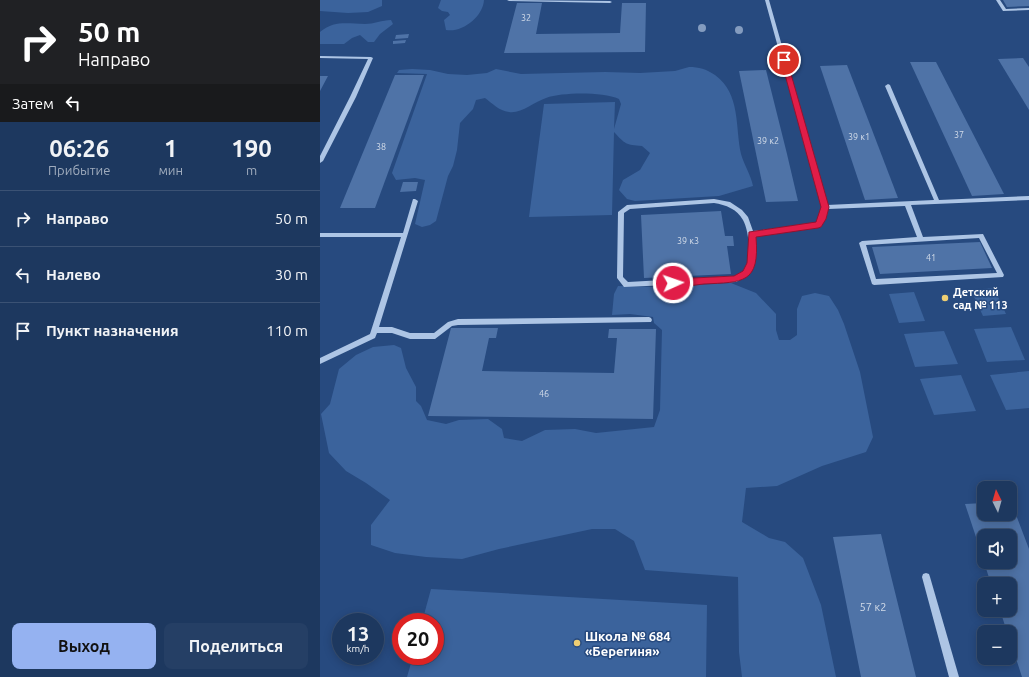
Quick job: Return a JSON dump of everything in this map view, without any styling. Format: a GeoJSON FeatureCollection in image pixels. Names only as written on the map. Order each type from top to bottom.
{"type":"FeatureCollection","features":[{"type":"Feature","properties":{"kind":"lane"},"geometry":{"type":"LineString","coordinates":[[509,0],[610,2]]}},
{"type":"Feature","properties":{"kind":"lane"},"geometry":{"type":"LineString","coordinates":[[751,234],[818,225],[824,215],[825,207],[767,0]]}},
{"type":"Feature","properties":{"kind":"lane"},"geometry":{"type":"LineString","coordinates":[[998,0],[1005,10],[1029,9]]}},
{"type":"Feature","properties":{"kind":"lane"},"geometry":{"type":"LineString","coordinates":[[320,57],[371,58],[320,161]]}},
{"type":"Feature","properties":{"kind":"lane"},"geometry":{"type":"LineString","coordinates":[[888,86],[937,201]]}},
{"type":"Feature","properties":{"kind":"lane"},"geometry":{"type":"LineString","coordinates":[[825,207],[1029,198]]}},
{"type":"Feature","properties":{"kind":"lane"},"geometry":{"type":"LineString","coordinates":[[320,361],[373,336],[415,201]]}},
{"type":"Feature","properties":{"kind":"lane"},"geometry":{"type":"LineString","coordinates":[[714,201],[730,204],[746,219],[751,234],[751,263],[747,273],[736,279],[626,285],[620,278],[621,212],[629,207],[714,201]]}},
{"type":"Feature","properties":{"kind":"lane"},"geometry":{"type":"LineString","coordinates":[[907,203],[921,239]]}},
{"type":"Feature","properties":{"kind":"lane"},"geometry":{"type":"LineString","coordinates":[[320,235],[405,235]]}},
{"type":"Feature","properties":{"kind":"lane"},"geometry":{"type":"LineString","coordinates":[[981,236],[1001,275],[874,282],[862,242],[921,239],[981,236]]}},
{"type":"Feature","properties":{"kind":"lane"},"geometry":{"type":"LineString","coordinates":[[375,330],[392,330],[410,336],[435,336],[450,324],[458,322],[649,320]]}},
{"type":"Feature","properties":{"kind":"lane"},"geometry":{"type":"LineString","coordinates":[[926,577],[954,677]]}},
{"type":"Feature","properties":{"kind":"shaded area"},"geometry":{"type":"Polygon","coordinates":[[[320,0],[382,0],[382,6],[368,12],[348,13],[320,11],[320,0]]]}},
{"type":"Feature","properties":{"kind":"shaded area"},"geometry":{"type":"Polygon","coordinates":[[[441,0],[484,0],[480,12],[471,22],[459,29],[446,30],[444,20],[450,15],[448,12],[442,11],[438,8],[441,0]]]}},
{"type":"Feature","properties":{"kind":"shaded area"},"geometry":{"type":"Polygon","coordinates":[[[391,20],[393,24],[380,34],[374,42],[368,42],[360,35],[352,38],[344,44],[320,44],[320,32],[336,24],[368,24],[391,20]]]}},
{"type":"Feature","properties":{"kind":"shaded area"},"geometry":{"type":"Polygon","coordinates":[[[689,67],[696,67],[712,73],[723,83],[729,92],[736,112],[741,154],[753,186],[719,196],[635,201],[627,199],[619,190],[623,180],[640,170],[650,153],[642,146],[626,143],[614,132],[612,215],[529,217],[544,104],[615,102],[614,129],[621,104],[619,99],[603,95],[573,94],[546,98],[523,110],[509,112],[499,108],[485,98],[476,100],[473,109],[460,123],[457,150],[453,166],[448,176],[436,221],[430,225],[422,227],[415,224],[425,180],[415,178],[396,180],[392,173],[427,74],[397,73],[399,70],[430,70],[448,74],[467,75],[487,73],[496,69],[521,74],[605,72],[640,73],[675,71],[689,67]]]}},
{"type":"Feature","properties":{"kind":"shaded area"},"geometry":{"type":"Polygon","coordinates":[[[731,283],[756,293],[776,314],[776,330],[779,340],[790,340],[797,335],[797,309],[802,296],[815,293],[829,296],[838,310],[844,324],[860,372],[873,437],[866,452],[822,466],[777,486],[746,488],[742,522],[769,538],[785,542],[803,558],[821,605],[836,677],[742,677],[739,652],[738,577],[645,570],[634,541],[615,529],[592,529],[499,549],[462,559],[426,557],[395,553],[371,545],[371,525],[390,500],[346,471],[329,453],[321,414],[330,404],[339,369],[356,355],[373,347],[394,345],[401,348],[406,368],[416,387],[416,401],[421,406],[427,420],[446,424],[459,420],[488,419],[502,429],[504,438],[522,441],[545,430],[575,429],[596,433],[654,427],[660,410],[662,330],[654,323],[653,317],[630,314],[612,315],[614,294],[618,286],[657,287],[731,283]]]}},
{"type":"Feature","properties":{"kind":"shaded area"},"geometry":{"type":"Polygon","coordinates":[[[994,288],[1006,314],[983,316],[971,290],[994,288]]]}},
{"type":"Feature","properties":{"kind":"shaded area"},"geometry":{"type":"Polygon","coordinates":[[[914,292],[925,321],[899,323],[889,294],[914,292]]]}},
{"type":"Feature","properties":{"kind":"shaded area"},"geometry":{"type":"Polygon","coordinates":[[[1011,327],[1025,360],[987,362],[974,329],[1011,327]]]}},
{"type":"Feature","properties":{"kind":"shaded area"},"geometry":{"type":"Polygon","coordinates":[[[944,331],[958,364],[915,367],[904,334],[944,331]]]}},
{"type":"Feature","properties":{"kind":"shaded area"},"geometry":{"type":"Polygon","coordinates":[[[1029,371],[1029,408],[1006,410],[990,375],[1029,371]]]}},
{"type":"Feature","properties":{"kind":"shaded area"},"geometry":{"type":"Polygon","coordinates":[[[961,375],[976,411],[934,415],[920,379],[961,375]]]}},
{"type":"Feature","properties":{"kind":"shaded area","name":"Школа № 684 «Берегиня»"},"geometry":{"type":"Polygon","coordinates":[[[431,589],[707,605],[706,677],[407,677],[410,665],[444,665],[444,613],[424,613],[431,589]]]}},
{"type":"Feature","properties":{"kind":"building"},"geometry":{"type":"Polygon","coordinates":[[[1003,0],[1029,0],[1029,6],[1007,7],[1003,0]]]}},
{"type":"Feature","properties":{"kind":"building"},"geometry":{"type":"Polygon","coordinates":[[[517,3],[542,3],[536,34],[620,33],[622,3],[646,3],[645,52],[504,53],[517,3]]]}},
{"type":"Feature","properties":{"kind":"building"},"geometry":{"type":"Polygon","coordinates":[[[409,34],[408,38],[395,39],[396,35],[409,34]]]}},
{"type":"Feature","properties":{"kind":"building"},"geometry":{"type":"Polygon","coordinates":[[[406,40],[405,43],[393,44],[393,41],[406,40]]]}},
{"type":"Feature","properties":{"kind":"building"},"geometry":{"type":"Polygon","coordinates":[[[1023,58],[1029,67],[1029,110],[998,59],[1023,58]]]}},
{"type":"Feature","properties":{"kind":"building"},"geometry":{"type":"Polygon","coordinates":[[[910,62],[936,62],[1004,194],[972,196],[910,62]]]}},
{"type":"Feature","properties":{"kind":"building"},"geometry":{"type":"Polygon","coordinates":[[[847,65],[898,198],[865,200],[820,66],[847,65]]]}},
{"type":"Feature","properties":{"kind":"building"},"geometry":{"type":"Polygon","coordinates":[[[766,70],[798,201],[766,202],[739,71],[766,70]]]}},
{"type":"Feature","properties":{"kind":"building"},"geometry":{"type":"Polygon","coordinates":[[[395,75],[424,75],[375,208],[340,208],[395,75]]]}},
{"type":"Feature","properties":{"kind":"building"},"geometry":{"type":"Polygon","coordinates":[[[320,76],[328,76],[320,91],[320,76]]]}},
{"type":"Feature","properties":{"kind":"building"},"geometry":{"type":"Polygon","coordinates":[[[403,182],[418,182],[416,191],[400,192],[403,182]]]}},
{"type":"Feature","properties":{"kind":"building"},"geometry":{"type":"Polygon","coordinates":[[[721,211],[725,236],[733,236],[734,246],[727,246],[731,274],[644,278],[641,215],[721,211]]]}},
{"type":"Feature","properties":{"kind":"building"},"geometry":{"type":"Polygon","coordinates":[[[980,242],[992,268],[880,274],[872,247],[980,242]]]}},
{"type":"Feature","properties":{"kind":"building"},"geometry":{"type":"Polygon","coordinates":[[[451,328],[498,328],[496,338],[489,338],[482,371],[614,373],[617,338],[608,338],[609,329],[656,329],[653,419],[428,416],[451,328]]]}},
{"type":"Feature","properties":{"kind":"building"},"geometry":{"type":"Polygon","coordinates":[[[977,503],[977,521],[1017,521],[1017,517],[1029,549],[1029,677],[1022,677],[1017,662],[1017,625],[1005,625],[1002,617],[1017,617],[1017,577],[989,577],[986,569],[1017,569],[1017,529],[977,529],[977,540],[965,504],[977,503]]]}},
{"type":"Feature","properties":{"kind":"building"},"geometry":{"type":"Polygon","coordinates":[[[881,534],[916,677],[861,677],[833,537],[881,534]]]}},
{"type":"Feature","properties":{"kind":"place","name":"Детский сад № 113"},"geometry":{"type":"Point","coordinates":[945,298]}},
{"type":"Feature","properties":{"kind":"place","name":"Школа № 684 «Берегиня»"},"geometry":{"type":"Point","coordinates":[577,643]}},
{"type":"Feature","properties":{"kind":"route"},"geometry":{"type":"LineString","coordinates":[[673,283],[736,279],[747,273],[751,263],[751,234],[818,225],[824,215],[825,207],[784,60]]}}]}
